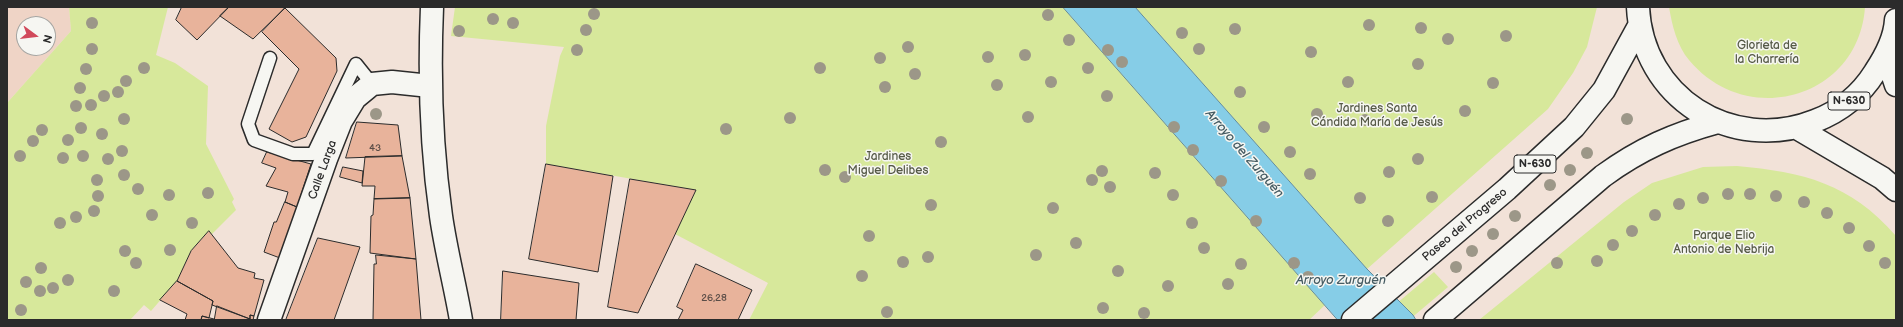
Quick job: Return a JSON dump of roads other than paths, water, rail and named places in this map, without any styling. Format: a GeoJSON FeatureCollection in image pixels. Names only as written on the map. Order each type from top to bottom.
{"type":"FeatureCollection","features":[{"type":"Feature","properties":{"kind":"main road"},"geometry":{"type":"LineString","coordinates":[[432,7],[430,86],[432,123],[441,217],[461,320]]}},
{"type":"Feature","properties":{"kind":"main road","name":"N-630"},"geometry":{"type":"LineString","coordinates":[[1638,16],[1649,57],[1666,84],[1690,107],[1718,122],[1751,130],[1771,132],[1797,128],[1834,113],[1865,88],[1886,55],[1896,20]]}},
{"type":"Feature","properties":{"kind":"main road","name":"Paseo del Progreso"},"geometry":{"type":"LineString","coordinates":[[1353,320],[1507,189],[1574,127],[1604,90],[1638,16]]}},
{"type":"Feature","properties":{"kind":"main road"},"geometry":{"type":"LineString","coordinates":[[1886,55],[1896,85]]}},
{"type":"Feature","properties":{"kind":"main road"},"geometry":{"type":"LineString","coordinates":[[372,84],[392,82],[430,86]]}},
{"type":"Feature","properties":{"kind":"main road","name":"Calle Larga"},"geometry":{"type":"LineString","coordinates":[[269,320],[341,121],[355,98],[372,84]]}},
{"type":"Feature","properties":{"kind":"main road","name":"N-630"},"geometry":{"type":"LineString","coordinates":[[1440,315],[1625,159],[1653,144],[1688,130],[1718,122]]}},
{"type":"Feature","properties":{"kind":"main road"},"geometry":{"type":"LineString","coordinates":[[1797,128],[1882,178],[1896,190]]}},
{"type":"Feature","properties":{"kind":"lane"},"geometry":{"type":"LineString","coordinates":[[270,58],[248,124],[254,140],[293,154],[313,154],[356,64],[372,84]]}},
{"type":"Feature","properties":{"kind":"water","name":"Arroyo Zurguén"},"geometry":{"type":"Polygon","coordinates":[[[1063,7],[1135,7],[1367,269],[1413,315],[1416,320],[1338,320],[1063,7]]]}},
{"type":"Feature","properties":{"kind":"park label","name":"Glorieta de la Charrería"},"geometry":{"type":"Point","coordinates":[1767,53]}},
{"type":"Feature","properties":{"kind":"park label","name":"Jardines Santa Cándida María de Jesús"},"geometry":{"type":"Point","coordinates":[1377,116]}},
{"type":"Feature","properties":{"kind":"park label","name":"Jardines Miguel Delibes"},"geometry":{"type":"Point","coordinates":[888,164]}},
{"type":"Feature","properties":{"kind":"park label","name":"Parque Elio Antonio de Nebrija"},"geometry":{"type":"Point","coordinates":[1724,243]}},
{"type":"Feature","properties":{"kind":"water label","name":"Arroyo del Zurguén"},"geometry":{"type":"Point","coordinates":[1244,154]}}]}
